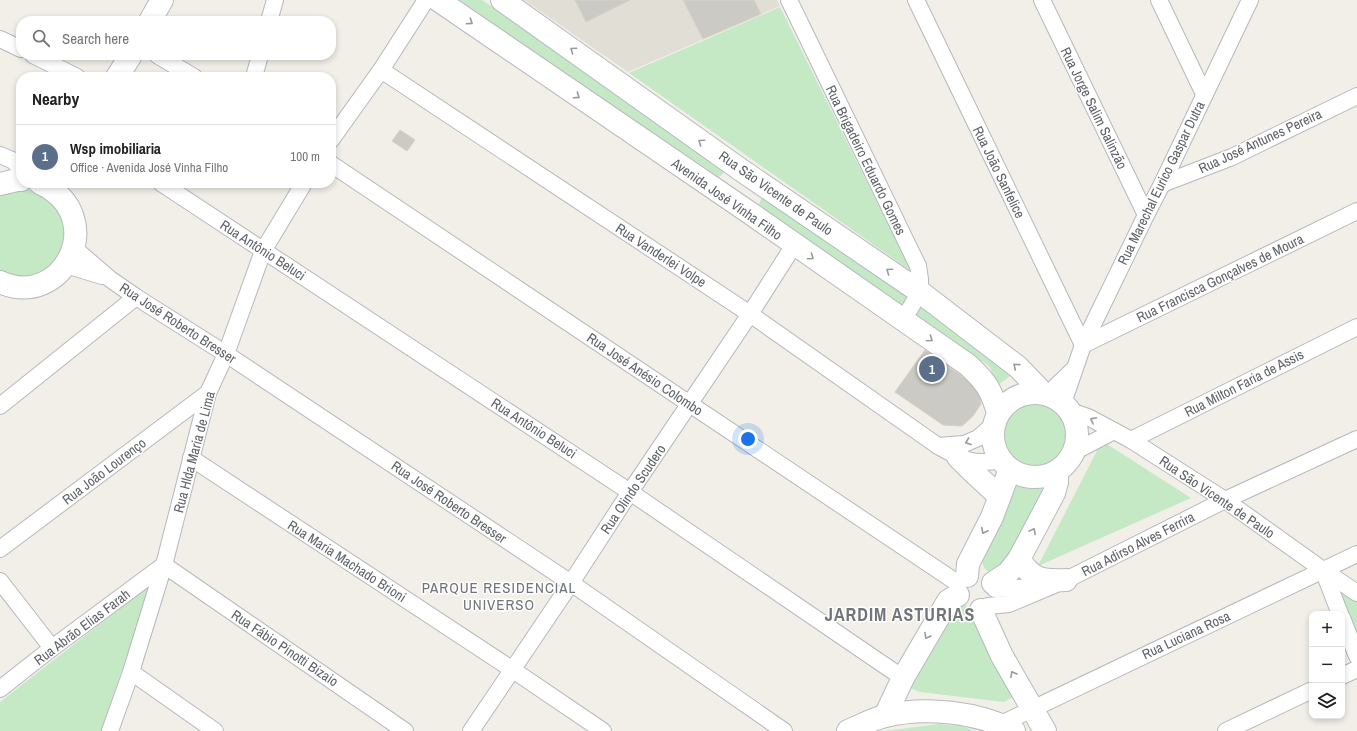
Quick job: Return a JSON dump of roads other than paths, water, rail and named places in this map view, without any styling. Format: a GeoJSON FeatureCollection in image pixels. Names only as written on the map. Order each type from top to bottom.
{"type":"FeatureCollection","features":[{"type":"Feature","properties":{"kind":"street"},"geometry":{"type":"LineString","coordinates":[[153,16],[162,0]]}},
{"type":"Feature","properties":{"kind":"street"},"geometry":{"type":"LineString","coordinates":[[270,16],[275,0]]}},
{"type":"Feature","properties":{"kind":"street"},"geometry":{"type":"LineString","coordinates":[[336,133],[381,70],[426,0]]}},
{"type":"Feature","properties":{"kind":"street","name":"Avenida José Vinha Filho"},"geometry":{"type":"LineString","coordinates":[[438,0],[724,197],[750,213],[968,365],[983,379],[994,397],[996,419]]}},
{"type":"Feature","properties":{"kind":"street","name":"Rua São Vicente de Paulo"},"geometry":{"type":"LineString","coordinates":[[502,0],[741,170],[920,292],[1018,367],[1056,401],[1131,440],[1225,500],[1357,593]]}},
{"type":"Feature","properties":{"kind":"street","name":"Rua Brigadeiro Eduardo Gomes"},"geometry":{"type":"LineString","coordinates":[[789,0],[918,266],[920,292]]}},
{"type":"Feature","properties":{"kind":"street","name":"Rua João Sanfelice"},"geometry":{"type":"LineString","coordinates":[[916,0],[1083,345]]}},
{"type":"Feature","properties":{"kind":"street","name":"Rua Jorge Salim Salinzão"},"geometry":{"type":"LineString","coordinates":[[1042,0],[1146,216]]}},
{"type":"Feature","properties":{"kind":"street"},"geometry":{"type":"LineString","coordinates":[[1159,0],[1204,94]]}},
{"type":"Feature","properties":{"kind":"street","name":"Rua Marechal Eurico Gaspar Dutra"},"geometry":{"type":"LineString","coordinates":[[1056,401],[1075,368],[1083,345],[1250,0]]}},
{"type":"Feature","properties":{"kind":"street"},"geometry":{"type":"LineString","coordinates":[[0,39],[16,47]]}},
{"type":"Feature","properties":{"kind":"street"},"geometry":{"type":"LineString","coordinates":[[43,60],[67,72]]}},
{"type":"Feature","properties":{"kind":"street"},"geometry":{"type":"LineString","coordinates":[[120,72],[128,60]]}},
{"type":"Feature","properties":{"kind":"street"},"geometry":{"type":"LineString","coordinates":[[166,60],[186,72]]}},
{"type":"Feature","properties":{"kind":"street"},"geometry":{"type":"LineString","coordinates":[[255,72],[259,60]]}},
{"type":"Feature","properties":{"kind":"street","name":"Rua Vanderlei Volpe"},"geometry":{"type":"LineString","coordinates":[[381,70],[750,314],[938,446],[958,457],[973,462],[1005,465]]}},
{"type":"Feature","properties":{"kind":"street","name":"Rua José Antunes Pereira"},"geometry":{"type":"LineString","coordinates":[[1162,184],[1232,156],[1357,96]]}},
{"type":"Feature","properties":{"kind":"street"},"geometry":{"type":"LineString","coordinates":[[0,155],[12,160],[16,164]]}},
{"type":"Feature","properties":{"kind":"street","name":"Rua José Anésio Colombo"},"geometry":{"type":"LineString","coordinates":[[336,167],[961,585]]}},
{"type":"Feature","properties":{"kind":"street"},"geometry":{"type":"LineString","coordinates":[[724,197],[741,170]]}},
{"type":"Feature","properties":{"kind":"street"},"geometry":{"type":"LineString","coordinates":[[750,213],[765,185]]}},
{"type":"Feature","properties":{"kind":"street","name":"Rua Antônio Beluci"},"geometry":{"type":"LineString","coordinates":[[168,188],[630,492],[903,678]]}},
{"type":"Feature","properties":{"kind":"street","name":"Rua Hlda Maria de Lima"},"geometry":{"type":"LineString","coordinates":[[110,731],[131,672],[164,565],[208,393],[226,354],[263,251],[301,188]]}},
{"type":"Feature","properties":{"kind":"street"},"geometry":{"type":"LineString","coordinates":[[0,282],[7,285],[24,287],[40,284],[54,277],[70,256],[76,228],[74,219],[65,202],[61,189]]}},
{"type":"Feature","properties":{"kind":"street","name":"Rua Francisca Gonçalves de Moura"},"geometry":{"type":"LineString","coordinates":[[1083,345],[1357,211]]}},
{"type":"Feature","properties":{"kind":"street","name":"Rua Olindo Scudero"},"geometry":{"type":"LineString","coordinates":[[471,731],[750,314],[794,245]]}},
{"type":"Feature","properties":{"kind":"street","name":"Rua José Roberto Bresser"},"geometry":{"type":"LineString","coordinates":[[70,256],[110,279],[226,354],[571,583],[784,731]]}},
{"type":"Feature","properties":{"kind":"street"},"geometry":{"type":"LineString","coordinates":[[903,320],[920,292]]}},
{"type":"Feature","properties":{"kind":"street"},"geometry":{"type":"LineString","coordinates":[[0,406],[136,297]]}},
{"type":"Feature","properties":{"kind":"street","name":"Rua Milton Faria de Assis"},"geometry":{"type":"LineString","coordinates":[[1131,440],[1357,327]]}},
{"type":"Feature","properties":{"kind":"street","name":"Rua João Lourenço"},"geometry":{"type":"LineString","coordinates":[[0,549],[208,393]]}},
{"type":"Feature","properties":{"kind":"street"},"geometry":{"type":"LineString","coordinates":[[938,446],[964,444],[978,438],[996,419],[1010,400],[1026,394],[1056,401],[1075,421],[1078,431],[1074,452],[1067,463],[1057,472],[1033,478],[1021,475],[1005,465],[995,449],[992,437],[996,419]]}},
{"type":"Feature","properties":{"kind":"street"},"geometry":{"type":"LineString","coordinates":[[1074,452],[1114,431]]}},
{"type":"Feature","properties":{"kind":"street","name":"Rua Adirso Alves Ferrira"},"geometry":{"type":"LineString","coordinates":[[989,597],[1009,604],[1058,584],[1225,500],[1357,439]]}},
{"type":"Feature","properties":{"kind":"street"},"geometry":{"type":"LineString","coordinates":[[958,457],[1000,496]]}},
{"type":"Feature","properties":{"kind":"street","name":"Rua Maria Machado Brioni"},"geometry":{"type":"LineString","coordinates":[[191,458],[603,731]]}},
{"type":"Feature","properties":{"kind":"street"},"geometry":{"type":"LineString","coordinates":[[1005,465],[1000,496],[992,517],[968,564],[961,585],[961,602],[966,607],[974,610],[989,597],[1019,559],[1054,493],[1057,482],[1057,472]]}},
{"type":"Feature","properties":{"kind":"street","name":"Rua Luciana Rosa"},"geometry":{"type":"LineString","coordinates":[[1017,715],[1357,554]]}},
{"type":"Feature","properties":{"kind":"street"},"geometry":{"type":"LineString","coordinates":[[1019,559],[1026,570],[1036,578],[1058,584]]}},
{"type":"Feature","properties":{"kind":"street","name":"Rua Abrão Elias Farah"},"geometry":{"type":"LineString","coordinates":[[0,689],[52,648],[164,565]]}},
{"type":"Feature","properties":{"kind":"street","name":"Rua Fábio Pinotti Bizaio"},"geometry":{"type":"LineString","coordinates":[[164,565],[406,731]]}},
{"type":"Feature","properties":{"kind":"street"},"geometry":{"type":"LineString","coordinates":[[1323,570],[1339,611]]}},
{"type":"Feature","properties":{"kind":"street"},"geometry":{"type":"LineString","coordinates":[[885,716],[903,678],[948,601],[972,574],[984,575],[1017,715]]}},
{"type":"Feature","properties":{"kind":"street"},"geometry":{"type":"LineString","coordinates":[[0,581],[52,648]]}},
{"type":"Feature","properties":{"kind":"street"},"geometry":{"type":"LineString","coordinates":[[1345,626],[1357,656]]}},
{"type":"Feature","properties":{"kind":"street"},"geometry":{"type":"LineString","coordinates":[[1345,675],[1357,669]]}},
{"type":"Feature","properties":{"kind":"street"},"geometry":{"type":"LineString","coordinates":[[131,672],[215,731]]}},
{"type":"Feature","properties":{"kind":"street"},"geometry":{"type":"LineString","coordinates":[[1226,731],[1309,691]]}},
{"type":"Feature","properties":{"kind":"street"},"geometry":{"type":"LineString","coordinates":[[848,731],[885,716],[918,711],[1017,715],[1045,731]]}},
{"type":"Feature","properties":{"kind":"place","name":"Wsp imobiliaria"},"geometry":{"type":"Point","coordinates":[932,369]}},
{"type":"Feature","properties":{"kind":"district","name":"PARQUE RESIDENCIAL UNIVERSO"},"geometry":{"type":"Point","coordinates":[499,596]}},
{"type":"Feature","properties":{"kind":"district","name":"JARDIM ASTURIAS"},"geometry":{"type":"Point","coordinates":[900,615]}}]}
